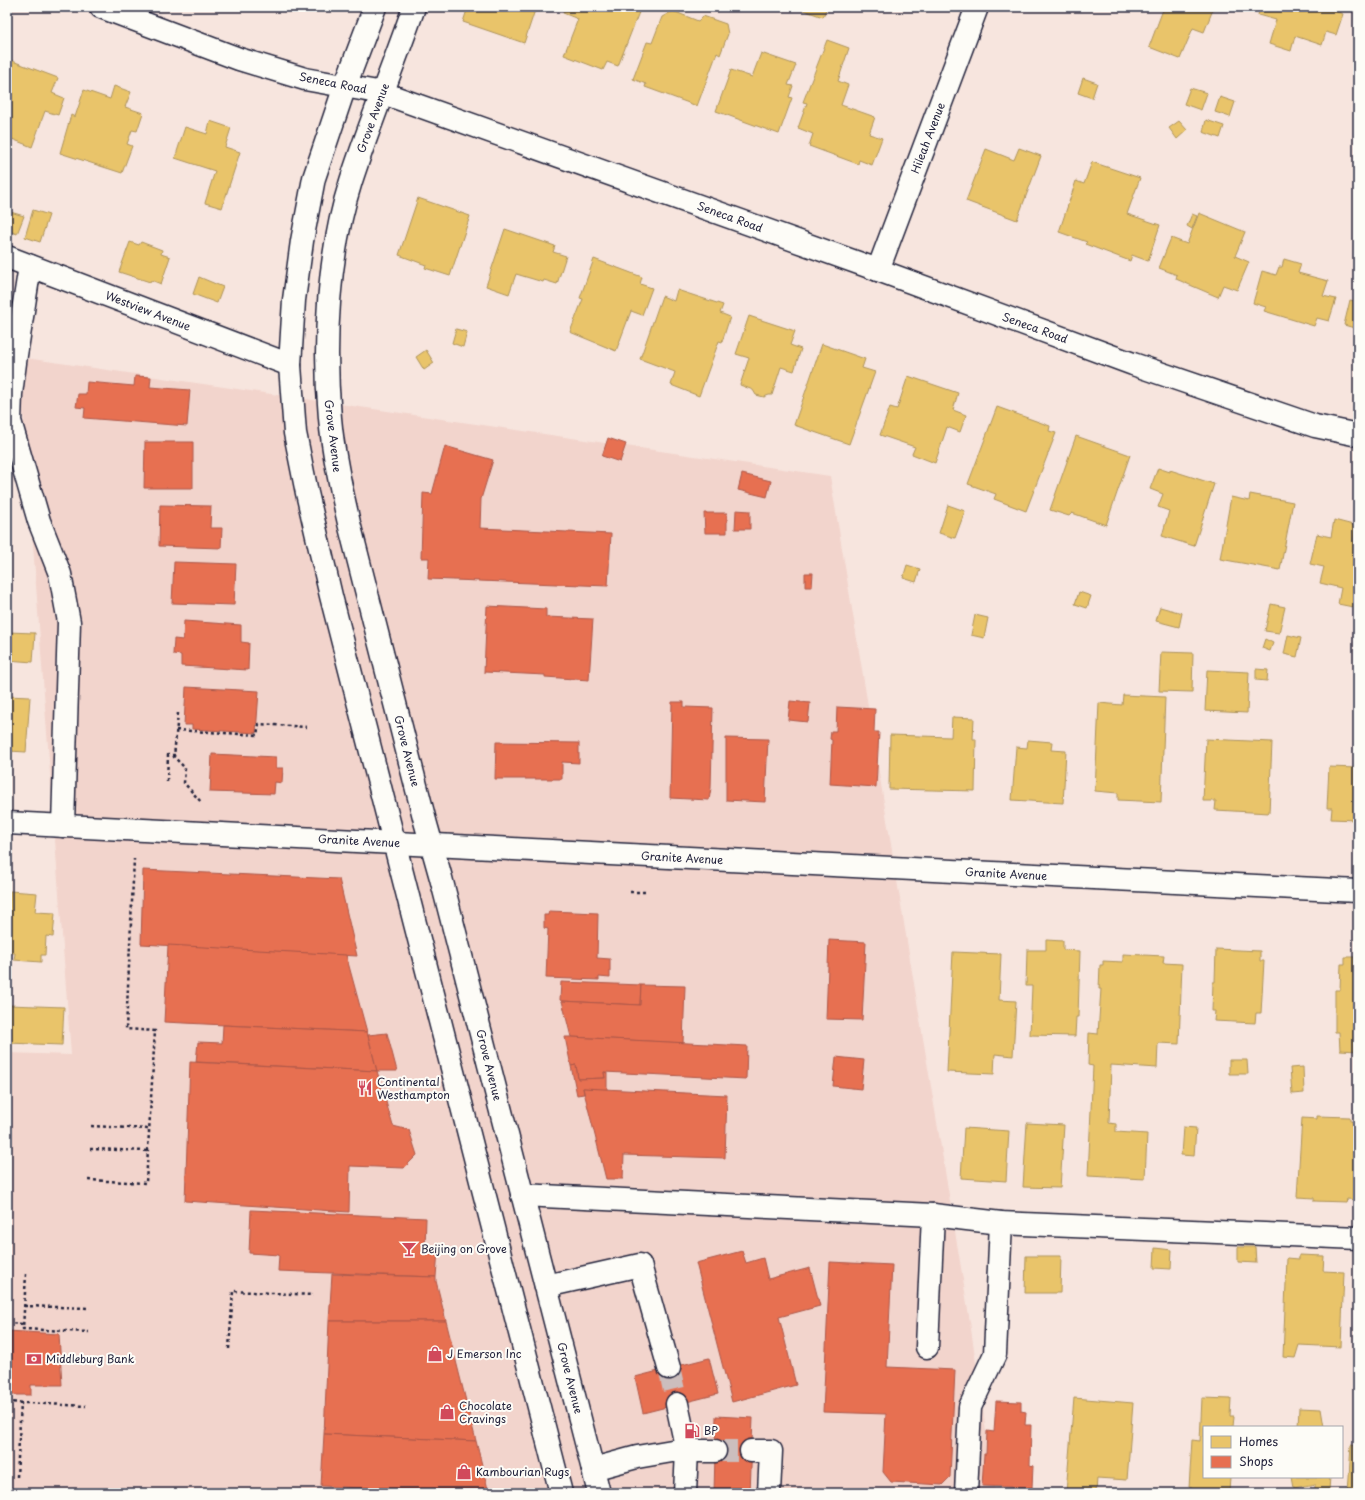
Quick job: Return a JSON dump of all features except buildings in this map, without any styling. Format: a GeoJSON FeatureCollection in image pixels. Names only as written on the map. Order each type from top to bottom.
{"type":"FeatureCollection","features":[{"type":"Feature","properties":{"kind":"street","name":"Seneca Road"},"geometry":{"type":"LineString","coordinates":[[101,7],[239,59],[301,78],[383,93],[878,270],[1133,364],[1315,426],[1358,435]]}},
{"type":"Feature","properties":{"kind":"street"},"geometry":{"type":"LineString","coordinates":[[375,7],[345,86],[314,178],[302,241],[294,300],[290,365],[295,433],[307,493],[333,604],[561,1493]]}},
{"type":"Feature","properties":{"kind":"street","name":"Grove Avenue"},"geometry":{"type":"LineString","coordinates":[[414,7],[351,182],[337,241],[329,300],[326,359],[330,419],[338,477],[349,522],[599,1493]]}},
{"type":"Feature","properties":{"kind":"street","name":"Hileah Avenue"},"geometry":{"type":"LineString","coordinates":[[878,270],[977,7]]}},
{"type":"Feature","properties":{"kind":"street","name":"Westview Avenue"},"geometry":{"type":"LineString","coordinates":[[7,257],[290,365]]}},
{"type":"Feature","properties":{"kind":"street"},"geometry":{"type":"LineString","coordinates":[[30,266],[16,355],[11,394],[10,422],[39,521],[60,574],[69,622],[63,826]]}},
{"type":"Feature","properties":{"kind":"street","name":"Granite Avenue"},"geometry":{"type":"LineString","coordinates":[[7,823],[1358,891]]}},
{"type":"Feature","properties":{"kind":"street"},"geometry":{"type":"LineString","coordinates":[[522,1195],[933,1215],[1001,1223],[1358,1238]]}},
{"type":"Feature","properties":{"kind":"street"},"geometry":{"type":"LineString","coordinates":[[927,1347],[933,1215]]}},
{"type":"Feature","properties":{"kind":"street"},"geometry":{"type":"LineString","coordinates":[[966,1493],[970,1407],[995,1354],[1001,1223]]}},
{"type":"Feature","properties":{"kind":"street"},"geometry":{"type":"LineString","coordinates":[[546,1286],[640,1265],[668,1368]]}},
{"type":"Feature","properties":{"kind":"street"},"geometry":{"type":"LineString","coordinates":[[677,1404],[687,1451],[684,1493]]}},
{"type":"Feature","properties":{"kind":"street"},"geometry":{"type":"LineString","coordinates":[[593,1469],[637,1457],[672,1451],[715,1451]]}},
{"type":"Feature","properties":{"kind":"street"},"geometry":{"type":"LineString","coordinates":[[751,1451],[771,1451],[769,1493]]}},
{"type":"Feature","properties":{"kind":"path"},"geometry":{"type":"LineString","coordinates":[[178,713],[174,757],[185,768],[184,784],[202,804]]}},
{"type":"Feature","properties":{"kind":"path"},"geometry":{"type":"LineString","coordinates":[[176,730],[257,735],[259,724],[307,727]]}},
{"type":"Feature","properties":{"kind":"path"},"geometry":{"type":"LineString","coordinates":[[167,781],[168,755],[174,755]]}},
{"type":"Feature","properties":{"kind":"path"},"geometry":{"type":"LineString","coordinates":[[88,1180],[146,1183],[155,1031],[126,1029],[134,859]]}},
{"type":"Feature","properties":{"kind":"path"},"geometry":{"type":"LineString","coordinates":[[630,892],[648,892]]}},
{"type":"Feature","properties":{"kind":"path"},"geometry":{"type":"LineString","coordinates":[[91,1126],[149,1129]]}},
{"type":"Feature","properties":{"kind":"path"},"geometry":{"type":"LineString","coordinates":[[90,1149],[148,1151]]}},
{"type":"Feature","properties":{"kind":"path"},"geometry":{"type":"LineString","coordinates":[[26,1274],[23,1329],[89,1332]]}},
{"type":"Feature","properties":{"kind":"path"},"geometry":{"type":"LineString","coordinates":[[229,1349],[232,1291],[313,1295]]}},
{"type":"Feature","properties":{"kind":"path"},"geometry":{"type":"LineString","coordinates":[[24,1306],[90,1308]]}},
{"type":"Feature","properties":{"kind":"path"},"geometry":{"type":"LineString","coordinates":[[7,1323],[23,1324]]}},
{"type":"Feature","properties":{"kind":"path"},"geometry":{"type":"LineString","coordinates":[[7,1402],[86,1406]]}},
{"type":"Feature","properties":{"kind":"path"},"geometry":{"type":"LineString","coordinates":[[17,1477],[21,1403]]}},
{"type":"Feature","properties":{"kind":"shaded area"},"geometry":{"type":"Polygon","coordinates":[[[19,357],[830,476],[970,1322],[995,1493],[7,1493],[7,1053],[71,1055],[19,357]]]}},
{"type":"Feature","properties":{"kind":"tunnel"},"geometry":{"type":"LineString","coordinates":[[669,1368],[677,1404]]}},
{"type":"Feature","properties":{"kind":"tunnel"},"geometry":{"type":"LineString","coordinates":[[715,1451],[751,1451]]}},
{"type":"Feature","properties":{"kind":"place","name":"Continental Westhampton"},"geometry":{"type":"Point","coordinates":[365,1088]}},
{"type":"Feature","properties":{"kind":"place","name":"Beijing on Grove"},"geometry":{"type":"Point","coordinates":[409,1249]}},
{"type":"Feature","properties":{"kind":"place","name":"J Emerson Inc"},"geometry":{"type":"Point","coordinates":[435,1354]}},
{"type":"Feature","properties":{"kind":"place","name":"Middleburg Bank"},"geometry":{"type":"Point","coordinates":[34,1359]}},
{"type":"Feature","properties":{"kind":"place","name":"Chocolate Cravings"},"geometry":{"type":"Point","coordinates":[447,1412]}},
{"type":"Feature","properties":{"kind":"place","name":"BP"},"geometry":{"type":"Point","coordinates":[692,1431]}},
{"type":"Feature","properties":{"kind":"place","name":"Kambourian Rugs"},"geometry":{"type":"Point","coordinates":[464,1472]}}]}
